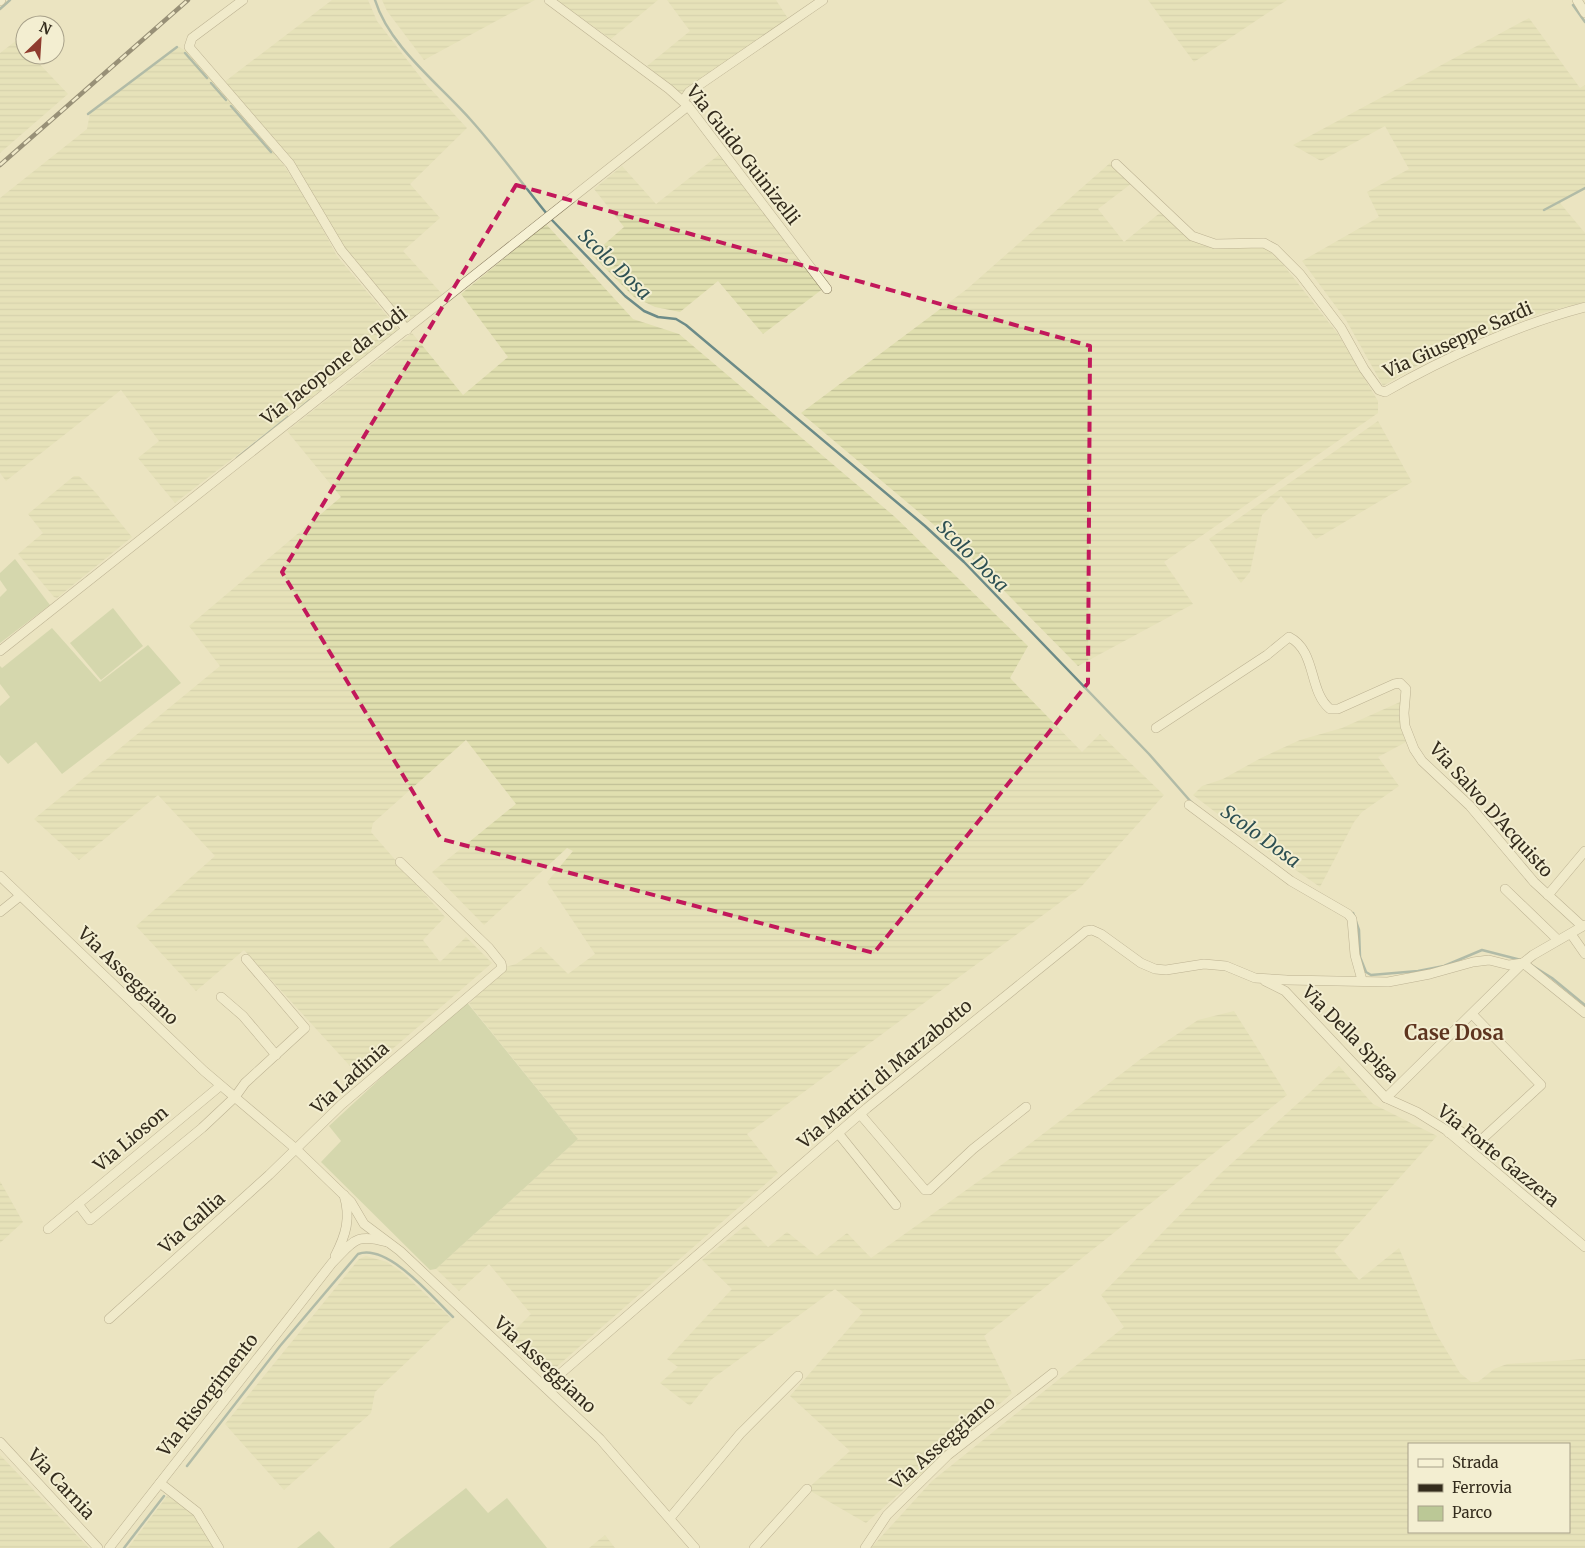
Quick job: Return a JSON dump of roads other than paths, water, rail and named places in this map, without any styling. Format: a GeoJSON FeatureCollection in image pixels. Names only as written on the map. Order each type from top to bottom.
{"type":"FeatureCollection","features":[{"type":"Feature","properties":{"kind":"street"},"geometry":{"type":"LineString","coordinates":[[242,0],[192,38],[189,47],[290,164],[341,250],[407,330]]}},
{"type":"Feature","properties":{"kind":"street","name":"Via Guido Guinizelli"},"geometry":{"type":"LineString","coordinates":[[549,0],[670,89],[685,104],[827,289]]}},
{"type":"Feature","properties":{"kind":"street","name":"Via Jacopone da Todi"},"geometry":{"type":"LineString","coordinates":[[0,651],[544,220],[685,104],[690,92],[823,0]]}},
{"type":"Feature","properties":{"kind":"street"},"geometry":{"type":"LineString","coordinates":[[1577,0],[1585,13]]}},
{"type":"Feature","properties":{"kind":"street","name":"Via Giuseppe Sardi"},"geometry":{"type":"LineString","coordinates":[[1116,164],[1192,236],[1215,244],[1264,243],[1284,257],[1341,328],[1364,369],[1379,390],[1385,392],[1426,369],[1516,329],[1585,307]]}},
{"type":"Feature","properties":{"kind":"street","name":"Via Salvo D'Acquisto"},"geometry":{"type":"LineString","coordinates":[[1156,728],[1267,655],[1289,637],[1302,645],[1321,697],[1330,709],[1338,709],[1400,683],[1406,689],[1405,726],[1414,749],[1422,761],[1470,806],[1534,882],[1584,925]]}},
{"type":"Feature","properties":{"kind":"street"},"geometry":{"type":"LineString","coordinates":[[1189,805],[1291,881],[1348,914],[1352,919],[1355,955],[1362,980]]}},
{"type":"Feature","properties":{"kind":"street","name":"Via Salvo D'Acquisto"},"geometry":{"type":"LineString","coordinates":[[1548,895],[1585,851]]}},
{"type":"Feature","properties":{"kind":"street","name":"Via Ladinia"},"geometry":{"type":"LineString","coordinates":[[296,1149],[342,1104],[502,968],[502,962],[400,862]]}},
{"type":"Feature","properties":{"kind":"street","name":"Via Asseggiano"},"geometry":{"type":"LineString","coordinates":[[0,876],[220,1086],[296,1149],[354,1205],[363,1223],[390,1243],[546,1387],[611,1450],[695,1548]]}},
{"type":"Feature","properties":{"kind":"street"},"geometry":{"type":"LineString","coordinates":[[1505,889],[1558,940]]}},
{"type":"Feature","properties":{"kind":"street"},"geometry":{"type":"LineString","coordinates":[[0,912],[20,896]]}},
{"type":"Feature","properties":{"kind":"street"},"geometry":{"type":"LineString","coordinates":[[1584,925],[1533,955],[1523,963],[1585,1013]]}},
{"type":"Feature","properties":{"kind":"street","name":"Via Martiri di Marzabotto"},"geometry":{"type":"LineString","coordinates":[[546,1387],[860,1114],[1086,931],[1092,930],[1101,934],[1150,968],[1166,970],[1204,964],[1226,966],[1255,978],[1388,982],[1408,979],[1474,962],[1489,960],[1509,965],[1523,963]]}},
{"type":"Feature","properties":{"kind":"street"},"geometry":{"type":"LineString","coordinates":[[1571,934],[1585,954]]}},
{"type":"Feature","properties":{"kind":"street"},"geometry":{"type":"LineString","coordinates":[[78,1204],[90,1220],[202,1128],[235,1097],[245,1083],[305,1028],[246,959]]}},
{"type":"Feature","properties":{"kind":"street","name":"Via Della Spiga"},"geometry":{"type":"LineString","coordinates":[[1255,978],[1280,988],[1386,1098],[1523,963]]}},
{"type":"Feature","properties":{"kind":"street"},"geometry":{"type":"LineString","coordinates":[[1509,965],[1510,977]]}},
{"type":"Feature","properties":{"kind":"street"},"geometry":{"type":"LineString","coordinates":[[1280,988],[1282,983],[1287,980]]}},
{"type":"Feature","properties":{"kind":"street"},"geometry":{"type":"LineString","coordinates":[[221,997],[243,1016],[276,1054]]}},
{"type":"Feature","properties":{"kind":"street"},"geometry":{"type":"LineString","coordinates":[[1450,1134],[1460,1131],[1476,1141],[1480,1141],[1540,1085],[1472,1014]]}},
{"type":"Feature","properties":{"kind":"street","name":"Via Lioson"},"geometry":{"type":"LineString","coordinates":[[48,1229],[220,1086]]}},
{"type":"Feature","properties":{"kind":"street","name":"Via Forte Gazzera"},"geometry":{"type":"LineString","coordinates":[[1386,1098],[1426,1117],[1450,1134],[1585,1247]]}},
{"type":"Feature","properties":{"kind":"street"},"geometry":{"type":"LineString","coordinates":[[860,1114],[925,1190],[929,1190],[973,1149],[1026,1107]]}},
{"type":"Feature","properties":{"kind":"street"},"geometry":{"type":"LineString","coordinates":[[838,1133],[896,1205]]}},
{"type":"Feature","properties":{"kind":"street","name":"Via Gallia"},"geometry":{"type":"LineString","coordinates":[[109,1319],[296,1149]]}},
{"type":"Feature","properties":{"kind":"street"},"geometry":{"type":"LineString","coordinates":[[344,1195],[347,1209],[347,1229],[350,1237],[390,1243]]}},
{"type":"Feature","properties":{"kind":"street"},"geometry":{"type":"LineString","coordinates":[[347,1229],[353,1221],[363,1223],[366,1231],[360,1238]]}},
{"type":"Feature","properties":{"kind":"street","name":"Via Risorgimento"},"geometry":{"type":"LineString","coordinates":[[332,1263],[347,1229]]}},
{"type":"Feature","properties":{"kind":"street","name":"Via Risorgimento"},"geometry":{"type":"LineString","coordinates":[[109,1548],[332,1263],[360,1238]]}},
{"type":"Feature","properties":{"kind":"street","name":"Via Asseggiano"},"geometry":{"type":"LineString","coordinates":[[865,1548],[887,1516],[948,1455],[1053,1374]]}},
{"type":"Feature","properties":{"kind":"street"},"geometry":{"type":"LineString","coordinates":[[670,1518],[740,1434],[798,1376]]}},
{"type":"Feature","properties":{"kind":"street","name":"Via Carnia"},"geometry":{"type":"LineString","coordinates":[[0,1442],[98,1548]]}},
{"type":"Feature","properties":{"kind":"street"},"geometry":{"type":"LineString","coordinates":[[160,1483],[197,1512],[219,1548]]}},
{"type":"Feature","properties":{"kind":"street"},"geometry":{"type":"LineString","coordinates":[[754,1548],[806,1490]]}},
{"type":"Feature","properties":{"kind":"waterway"},"geometry":{"type":"LineString","coordinates":[[0,9],[10,0]]}},
{"type":"Feature","properties":{"kind":"waterway","name":"Scolo Dosa"},"geometry":{"type":"LineString","coordinates":[[375,0],[391,33],[403,48],[480,130],[547,214]]}},
{"type":"Feature","properties":{"kind":"waterway"},"geometry":{"type":"LineString","coordinates":[[1573,5],[1585,22]]}},
{"type":"Feature","properties":{"kind":"waterway"},"geometry":{"type":"LineString","coordinates":[[88,114],[177,47]]}},
{"type":"Feature","properties":{"kind":"waterway"},"geometry":{"type":"LineString","coordinates":[[185,53],[207,78]]}},
{"type":"Feature","properties":{"kind":"waterway"},"geometry":{"type":"LineString","coordinates":[[211,83],[226,100]]}},
{"type":"Feature","properties":{"kind":"waterway"},"geometry":{"type":"LineString","coordinates":[[231,106],[271,152]]}},
{"type":"Feature","properties":{"kind":"waterway"},"geometry":{"type":"LineString","coordinates":[[1544,210],[1585,188]]}},
{"type":"Feature","properties":{"kind":"waterway","name":"Scolo Dosa"},"geometry":{"type":"LineString","coordinates":[[550,218],[625,296],[644,311],[658,317],[676,319],[686,325],[925,526],[964,562],[1149,754],[1192,803]]}},
{"type":"Feature","properties":{"kind":"waterway"},"geometry":{"type":"LineString","coordinates":[[298,410],[310,400]]}},
{"type":"Feature","properties":{"kind":"waterway"},"geometry":{"type":"LineString","coordinates":[[237,458],[288,417]]}},
{"type":"Feature","properties":{"kind":"waterway","name":"Scolo Dosa"},"geometry":{"type":"LineString","coordinates":[[1353,913],[1359,930],[1360,957],[1366,972],[1371,975],[1418,971],[1444,966],[1482,950],[1521,960]]}},
{"type":"Feature","properties":{"kind":"waterway","name":"Scolo Dosa"},"geometry":{"type":"LineString","coordinates":[[1528,963],[1552,978],[1585,1005]]}},
{"type":"Feature","properties":{"kind":"waterway"},"geometry":{"type":"LineString","coordinates":[[187,1466],[280,1346],[358,1254],[370,1253],[396,1264],[422,1286],[453,1317]]}},
{"type":"Feature","properties":{"kind":"waterway"},"geometry":{"type":"LineString","coordinates":[[124,1548],[164,1496]]}},
{"type":"Feature","properties":{"kind":"railway"},"geometry":{"type":"LineString","coordinates":[[0,165],[188,0]]}},
{"type":"Feature","properties":{"kind":"district","name":"Case Dosa"},"geometry":{"type":"Point","coordinates":[1454,1033]}}]}
